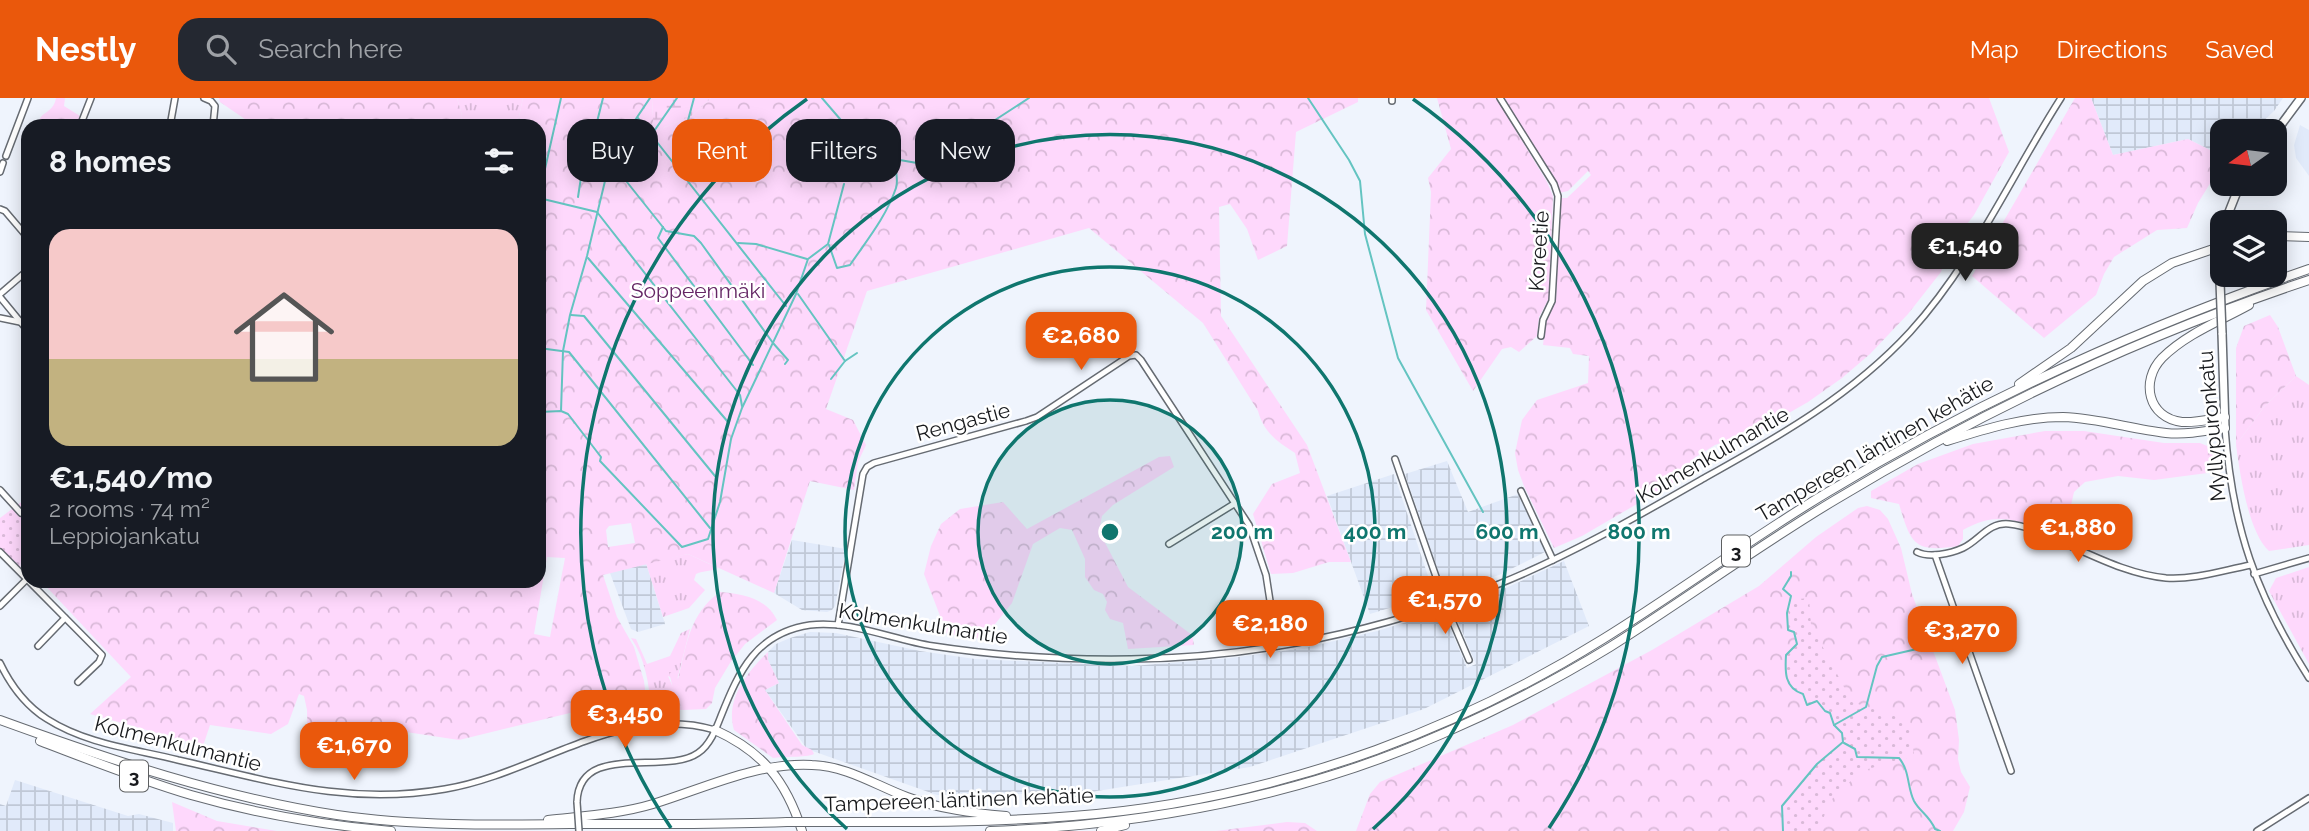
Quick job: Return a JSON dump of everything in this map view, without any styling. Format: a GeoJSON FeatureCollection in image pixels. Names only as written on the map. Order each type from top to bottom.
{"type":"FeatureCollection","features":[{"type":"Feature","properties":{"kind":"highway"},"geometry":{"type":"LineString","coordinates":[[2287,236],[2309,237]]}},
{"type":"Feature","properties":{"kind":"highway"},"geometry":{"type":"LineString","coordinates":[[2002,396],[2071,348],[2143,281],[2172,263],[2210,250]]}},
{"type":"Feature","properties":{"kind":"highway","name":"Tampereen läntinen kehätie"},"geometry":{"type":"LineString","coordinates":[[0,720],[106,758],[254,799],[339,815],[444,824],[1037,819],[1155,807],[1261,785],[1375,750],[1436,726],[1546,673],[1829,491],[2002,396],[2147,330],[2309,269]]}},
{"type":"Feature","properties":{"kind":"highway","name":"Tampereen läntinen kehätie"},"geometry":{"type":"LineString","coordinates":[[990,831],[1150,818],[1223,804],[1315,781],[1376,760],[1489,713],[1609,648],[1836,499],[1924,449],[2089,366],[2175,330],[2309,280]]}},
{"type":"Feature","properties":{"kind":"highway"},"geometry":{"type":"LineString","coordinates":[[2225,417],[2194,422],[2168,418],[2155,408],[2150,397],[2149,382],[2154,369],[2166,355],[2194,334],[2279,290]]}},
{"type":"Feature","properties":{"kind":"highway"},"geometry":{"type":"LineString","coordinates":[[1924,449],[2008,423],[2064,417],[2101,420],[2167,433],[2197,433],[2225,428]]}},
{"type":"Feature","properties":{"kind":"highway","name":"3"},"geometry":{"type":"LineString","coordinates":[[0,726],[190,795],[300,820],[391,831]]}},
{"type":"Feature","properties":{"kind":"highway"},"geometry":{"type":"LineString","coordinates":[[715,730],[747,747],[769,768],[789,798],[802,831]]}},
{"type":"Feature","properties":{"kind":"highway"},"geometry":{"type":"LineString","coordinates":[[515,825],[638,808],[721,780],[769,768],[803,764],[828,766],[852,773],[909,798],[939,807],[1037,819]]}},
{"type":"Feature","properties":{"kind":"highway"},"geometry":{"type":"LineString","coordinates":[[1101,831],[1150,818]]}},
{"type":"Feature","properties":{"kind":"main road"},"geometry":{"type":"LineString","coordinates":[[2285,119],[2301,98]]}},
{"type":"Feature","properties":{"kind":"main road","name":"Myllypuronkatu"},"geometry":{"type":"LineString","coordinates":[[2220,287],[2225,428]]}},
{"type":"Feature","properties":{"kind":"street"},"geometry":{"type":"LineString","coordinates":[[6,156],[28,98]]}},
{"type":"Feature","properties":{"kind":"street"},"geometry":{"type":"LineString","coordinates":[[83,119],[91,98]]}},
{"type":"Feature","properties":{"kind":"street"},"geometry":{"type":"LineString","coordinates":[[171,119],[175,98]]}},
{"type":"Feature","properties":{"kind":"street"},"geometry":{"type":"LineString","coordinates":[[204,98],[214,103],[214,119]]}},
{"type":"Feature","properties":{"kind":"street","name":"Koreetie"},"geometry":{"type":"LineString","coordinates":[[1500,98],[1554,184],[1558,196],[1552,301],[1543,320],[1541,336]]}},
{"type":"Feature","properties":{"kind":"street","name":"Kolmenkulmantie"},"geometry":{"type":"LineString","coordinates":[[0,663],[16,691],[30,706],[46,719],[81,737],[260,780],[329,793],[392,795],[419,794],[497,776],[604,734],[638,726],[669,722],[715,730],[737,677],[751,657],[782,634],[802,627],[838,625],[936,647],[1054,658],[1157,658],[1277,646],[1377,624],[1501,583],[1553,560],[1656,506],[1811,417],[1878,364],[1926,314],[1967,257],[2061,98]]}},
{"type":"Feature","properties":{"kind":"street"},"geometry":{"type":"LineString","coordinates":[[0,172],[3,163]]}},
{"type":"Feature","properties":{"kind":"street"},"geometry":{"type":"LineString","coordinates":[[0,209],[21,229]]}},
{"type":"Feature","properties":{"kind":"street"},"geometry":{"type":"LineString","coordinates":[[20,322],[0,295],[21,276]]}},
{"type":"Feature","properties":{"kind":"street"},"geometry":{"type":"LineString","coordinates":[[0,318],[20,322]]}},
{"type":"Feature","properties":{"kind":"street","name":"Rengastie"},"geometry":{"type":"LineString","coordinates":[[838,625],[863,474],[867,467],[1037,417],[1129,356],[1136,355],[1142,360],[1248,526],[1263,561],[1277,646]]}},
{"type":"Feature","properties":{"kind":"street","name":"Myllypuronkatu"},"geometry":{"type":"LineString","coordinates":[[2225,428],[2231,485],[2254,574],[2273,620],[2309,678]]}},
{"type":"Feature","properties":{"kind":"street"},"geometry":{"type":"LineString","coordinates":[[1395,460],[1445,603],[1469,660]]}},
{"type":"Feature","properties":{"kind":"street"},"geometry":{"type":"LineString","coordinates":[[0,490],[21,513]]}},
{"type":"Feature","properties":{"kind":"street"},"geometry":{"type":"LineString","coordinates":[[1521,491],[1553,560]]}},
{"type":"Feature","properties":{"kind":"street"},"geometry":{"type":"LineString","coordinates":[[1169,544],[1234,503]]}},
{"type":"Feature","properties":{"kind":"street"},"geometry":{"type":"LineString","coordinates":[[1917,552],[1936,555],[1963,548],[1992,527],[2009,524],[2033,530],[2110,563],[2146,575],[2186,578],[2251,565]]}},
{"type":"Feature","properties":{"kind":"street"},"geometry":{"type":"LineString","coordinates":[[0,552],[21,575]]}},
{"type":"Feature","properties":{"kind":"street"},"geometry":{"type":"LineString","coordinates":[[1936,555],[2011,771]]}},
{"type":"Feature","properties":{"kind":"street"},"geometry":{"type":"LineString","coordinates":[[2254,574],[2309,558]]}},
{"type":"Feature","properties":{"kind":"street"},"geometry":{"type":"LineString","coordinates":[[0,606],[21,585]]}},
{"type":"Feature","properties":{"kind":"street"},"geometry":{"type":"LineString","coordinates":[[34,588],[102,655],[99,662],[78,682]]}},
{"type":"Feature","properties":{"kind":"street"},"geometry":{"type":"LineString","coordinates":[[38,646],[65,618]]}},
{"type":"Feature","properties":{"kind":"street"},"geometry":{"type":"LineString","coordinates":[[579,831],[577,802],[580,785],[596,769],[616,764],[688,758],[702,749],[715,730]]}},
{"type":"Feature","properties":{"kind":"street"},"geometry":{"type":"LineString","coordinates":[[2257,831],[2309,798]]}},
{"type":"Feature","properties":{"kind":"shaded area"},"geometry":{"type":"Polygon","coordinates":[[[2091,98],[2283,98],[2266,119],[2210,119],[2210,150],[2188,139],[2113,155],[2091,98]]]}},
{"type":"Feature","properties":{"kind":"shaded area"},"geometry":{"type":"Polygon","coordinates":[[[2300,125],[2309,130],[2309,176],[2296,158],[2294,145],[2300,125]]]}},
{"type":"Feature","properties":{"kind":"shaded area"},"geometry":{"type":"Polygon","coordinates":[[[1447,461],[1468,512],[1518,494],[1545,552],[1499,575],[1446,593],[1405,474],[1447,461]]]}},
{"type":"Feature","properties":{"kind":"shaded area"},"geometry":{"type":"Polygon","coordinates":[[[1394,474],[1433,591],[1428,596],[1370,614],[1327,496],[1394,474]]]}},
{"type":"Feature","properties":{"kind":"shaded area"},"geometry":{"type":"Polygon","coordinates":[[[792,540],[846,549],[832,610],[802,610],[774,593],[792,540]]]}},
{"type":"Feature","properties":{"kind":"shaded area"},"geometry":{"type":"Polygon","coordinates":[[[1564,561],[1589,626],[1424,709],[1250,767],[1084,793],[937,795],[807,749],[765,690],[779,683],[768,660],[768,652],[776,644],[810,632],[836,633],[920,651],[975,659],[1132,666],[1231,658],[1304,648],[1377,631],[1443,611],[1467,668],[1476,664],[1452,608],[1508,587],[1564,561]]]}},
{"type":"Feature","properties":{"kind":"shaded area"},"geometry":{"type":"Polygon","coordinates":[[[646,563],[665,624],[638,632],[631,629],[610,573],[646,563]]]}},
{"type":"Feature","properties":{"kind":"shaded area"},"geometry":{"type":"Polygon","coordinates":[[[15,780],[128,816],[139,814],[173,823],[173,831],[0,831],[0,804],[6,806],[15,780]]]}},
{"type":"Feature","properties":{"kind":"green space"},"geometry":{"type":"Polygon","coordinates":[[[56,98],[65,98],[64,106],[80,116],[79,119],[40,119],[56,98]]]}},
{"type":"Feature","properties":{"kind":"green space"},"geometry":{"type":"Polygon","coordinates":[[[219,98],[457,98],[462,115],[462,119],[245,119],[220,102],[219,98]]]}},
{"type":"Feature","properties":{"kind":"green space"},"geometry":{"type":"Polygon","coordinates":[[[457,98],[523,98],[518,119],[462,119],[457,98]]]}},
{"type":"Feature","properties":{"kind":"green space","name":"Soppeenmäki"},"geometry":{"type":"Polygon","coordinates":[[[523,98],[652,98],[653,119],[567,119],[567,182],[658,182],[658,133],[672,124],[672,182],[772,182],[772,119],[684,119],[693,115],[711,98],[1358,98],[1358,102],[1296,132],[1287,246],[1258,260],[1247,229],[1230,204],[1219,207],[1221,316],[1307,445],[1351,562],[1329,562],[1293,573],[1271,574],[1253,514],[1272,484],[1300,473],[1295,453],[1268,431],[1203,323],[1089,228],[867,291],[826,409],[853,420],[866,445],[858,462],[854,490],[810,481],[774,593],[688,554],[603,575],[617,617],[634,647],[644,681],[647,705],[637,709],[570,713],[459,740],[393,730],[308,755],[307,710],[304,696],[299,694],[288,724],[271,734],[210,725],[203,746],[90,714],[131,677],[48,588],[542,588],[534,634],[550,637],[565,558],[547,557],[546,563],[546,119],[518,119],[523,98]],[[631,523],[609,526],[606,530],[608,547],[635,543],[631,523]]]}},
{"type":"Feature","properties":{"kind":"green space"},"geometry":{"type":"Polygon","coordinates":[[[652,98],[711,98],[693,115],[684,119],[672,119],[672,124],[658,133],[658,119],[653,119],[652,98]]]}},
{"type":"Feature","properties":{"kind":"green space"},"geometry":{"type":"Polygon","coordinates":[[[1437,98],[1496,98],[1553,196],[1549,298],[1539,317],[1537,336],[1519,352],[1511,347],[1502,349],[1473,391],[1426,310],[1431,192],[1428,178],[1451,149],[1437,98]]]}},
{"type":"Feature","properties":{"kind":"green space"},"geometry":{"type":"Polygon","coordinates":[[[1502,98],[1989,98],[2009,152],[1974,215],[1950,246],[1941,272],[1908,314],[1870,354],[1808,402],[1763,428],[1715,445],[1694,458],[1673,483],[1582,536],[1554,548],[1524,486],[1515,453],[1522,420],[1537,400],[1588,383],[1589,356],[1573,354],[1570,348],[1543,345],[1546,319],[1556,300],[1560,198],[1567,198],[1591,175],[1588,171],[1568,191],[1559,193],[1553,176],[1502,98]]]}},
{"type":"Feature","properties":{"kind":"green space"},"geometry":{"type":"Polygon","coordinates":[[[2075,98],[2091,98],[2113,155],[2188,139],[2210,150],[2210,184],[2187,228],[2157,230],[2114,257],[2096,295],[2044,338],[1972,276],[2075,98]]]}},
{"type":"Feature","properties":{"kind":"green space"},"geometry":{"type":"Polygon","coordinates":[[[2270,315],[2278,327],[2296,376],[2264,407],[2236,445],[2236,348],[2244,326],[2270,315]]]}},
{"type":"Feature","properties":{"kind":"green space"},"geometry":{"type":"Polygon","coordinates":[[[2296,376],[2309,385],[2309,545],[2269,551],[2250,516],[2236,445],[2264,407],[2296,376]]]}},
{"type":"Feature","properties":{"kind":"green space"},"geometry":{"type":"Polygon","coordinates":[[[2045,431],[2084,431],[2164,443],[2200,443],[2212,448],[2215,472],[2154,480],[2118,476],[2085,482],[2074,492],[2065,532],[2061,536],[2012,520],[1989,520],[1963,530],[1963,539],[1958,546],[1943,548],[1916,543],[1907,528],[1899,504],[1871,498],[1871,491],[1918,464],[1973,444],[2045,431]]]}},
{"type":"Feature","properties":{"kind":"green space"},"geometry":{"type":"Polygon","coordinates":[[[1170,456],[1174,467],[1113,505],[1102,516],[1099,531],[1128,587],[1192,635],[1194,645],[1128,649],[1123,623],[1110,619],[1105,610],[1107,602],[1103,594],[1094,590],[1085,577],[1085,559],[1072,530],[1060,528],[1033,544],[1012,603],[983,639],[947,634],[924,574],[931,546],[941,524],[960,509],[1003,502],[1027,529],[1159,457],[1170,456]]]}},
{"type":"Feature","properties":{"kind":"green space"},"geometry":{"type":"Polygon","coordinates":[[[21,502],[20,570],[0,549],[0,518],[21,502]]]}},
{"type":"Feature","properties":{"kind":"green space"},"geometry":{"type":"Polygon","coordinates":[[[1867,506],[1880,510],[1888,519],[1901,548],[1912,594],[1955,710],[1959,740],[1958,759],[1961,772],[1970,787],[1964,812],[1953,831],[1356,831],[1370,794],[1380,782],[1513,725],[1652,650],[1759,586],[1816,537],[1858,508],[1867,506]]]}},
{"type":"Feature","properties":{"kind":"green space"},"geometry":{"type":"Polygon","coordinates":[[[688,554],[718,568],[696,574],[694,580],[705,590],[689,608],[663,617],[646,563],[688,554]]]}},
{"type":"Feature","properties":{"kind":"green space"},"geometry":{"type":"Polygon","coordinates":[[[2309,567],[2309,664],[2269,591],[2276,578],[2309,567]]]}},
{"type":"Feature","properties":{"kind":"green space"},"geometry":{"type":"Polygon","coordinates":[[[720,592],[753,598],[767,607],[777,620],[745,644],[715,688],[712,703],[706,709],[683,710],[673,689],[669,672],[674,672],[678,679],[695,620],[720,592]]]}},
{"type":"Feature","properties":{"kind":"green space"},"geometry":{"type":"Polygon","coordinates":[[[1809,598],[1811,625],[1852,702],[1910,721],[1914,756],[1861,771],[1829,802],[1819,831],[1783,831],[1782,806],[1817,764],[1843,742],[1842,733],[1834,725],[1830,713],[1817,702],[1807,705],[1803,694],[1792,688],[1787,678],[1786,655],[1797,644],[1795,633],[1788,630],[1789,600],[1809,598]]]}},
{"type":"Feature","properties":{"kind":"green space"},"geometry":{"type":"Polygon","coordinates":[[[690,629],[677,680],[668,676],[683,710],[651,708],[646,671],[631,638],[636,639],[647,664],[670,656],[681,633],[690,629]]]}},
{"type":"Feature","properties":{"kind":"green space"},"geometry":{"type":"Polygon","coordinates":[[[768,652],[768,660],[779,683],[765,690],[802,745],[814,754],[773,758],[734,730],[732,719],[735,697],[753,668],[768,652]]]}},
{"type":"Feature","properties":{"kind":"green space"},"geometry":{"type":"Polygon","coordinates":[[[172,802],[217,821],[277,831],[176,831],[172,802]]]}},
{"type":"Feature","properties":{"kind":"green space"},"geometry":{"type":"Polygon","coordinates":[[[1287,822],[1305,823],[1317,831],[1216,831],[1287,822]]]}},
{"type":"Feature","properties":{"kind":"waterway"},"geometry":{"type":"LineString","coordinates":[[546,164],[561,98]]}},
{"type":"Feature","properties":{"kind":"waterway"},"geometry":{"type":"LineString","coordinates":[[578,197],[584,158],[589,154],[603,98]]}},
{"type":"Feature","properties":{"kind":"waterway"},"geometry":{"type":"LineString","coordinates":[[561,411],[563,351],[570,315],[611,156],[650,98]]}},
{"type":"Feature","properties":{"kind":"waterway"},"geometry":{"type":"LineString","coordinates":[[658,125],[677,98]]}},
{"type":"Feature","properties":{"kind":"waterway"},"geometry":{"type":"LineString","coordinates":[[688,119],[694,98]]}},
{"type":"Feature","properties":{"kind":"waterway"},"geometry":{"type":"LineString","coordinates":[[822,98],[871,155],[917,163],[949,150],[1029,98]]}},
{"type":"Feature","properties":{"kind":"waterway"},"geometry":{"type":"LineString","coordinates":[[1308,98],[1360,181],[1365,234],[1398,358],[1483,512]]}},
{"type":"Feature","properties":{"kind":"waterway"},"geometry":{"type":"LineString","coordinates":[[638,118],[786,306]]}},
{"type":"Feature","properties":{"kind":"waterway"},"geometry":{"type":"LineString","coordinates":[[627,182],[666,231],[694,236],[701,243],[788,360],[785,364]]}},
{"type":"Feature","properties":{"kind":"waterway"},"geometry":{"type":"LineString","coordinates":[[829,245],[837,268],[850,265],[887,209],[897,182]]}},
{"type":"Feature","properties":{"kind":"waterway"},"geometry":{"type":"LineString","coordinates":[[546,412],[561,411],[568,414],[601,457],[600,461],[682,547],[708,539],[720,502],[731,439],[742,408],[796,294],[808,259],[828,244],[844,184]]}},
{"type":"Feature","properties":{"kind":"waterway"},"geometry":{"type":"LineString","coordinates":[[546,200],[597,212],[740,395],[742,406]]}},
{"type":"Feature","properties":{"kind":"waterway"},"geometry":{"type":"LineString","coordinates":[[663,227],[658,238],[753,365]]}},
{"type":"Feature","properties":{"kind":"waterway"},"geometry":{"type":"LineString","coordinates":[[738,243],[756,244],[807,259]]}},
{"type":"Feature","properties":{"kind":"waterway"},"geometry":{"type":"LineString","coordinates":[[588,258],[728,422]]}},
{"type":"Feature","properties":{"kind":"waterway"},"geometry":{"type":"LineString","coordinates":[[798,294],[845,361]]}},
{"type":"Feature","properties":{"kind":"waterway"},"geometry":{"type":"LineString","coordinates":[[571,315],[584,316],[715,476]]}},
{"type":"Feature","properties":{"kind":"waterway"},"geometry":{"type":"LineString","coordinates":[[546,349],[569,352],[710,528]]}},
{"type":"Feature","properties":{"kind":"waterway"},"geometry":{"type":"LineString","coordinates":[[831,379],[845,361],[857,353]]}},
{"type":"Feature","properties":{"kind":"waterway"},"geometry":{"type":"LineString","coordinates":[[1783,831],[1782,806],[1817,764],[1843,742],[1842,733],[1834,725],[1830,713],[1817,701],[1807,705],[1803,694],[1792,688],[1787,678],[1786,655],[1797,644],[1794,632],[1788,630],[1787,613],[1791,596],[1783,589],[1791,572]]}},
{"type":"Feature","properties":{"kind":"waterway"},"geometry":{"type":"LineString","coordinates":[[1834,725],[1866,707],[1882,657],[1930,646]]}},
{"type":"Feature","properties":{"kind":"waterway"},"geometry":{"type":"LineString","coordinates":[[1844,743],[1855,749],[1857,757],[1899,758],[1905,768],[1914,801],[1935,829],[1940,831]]}}]}
